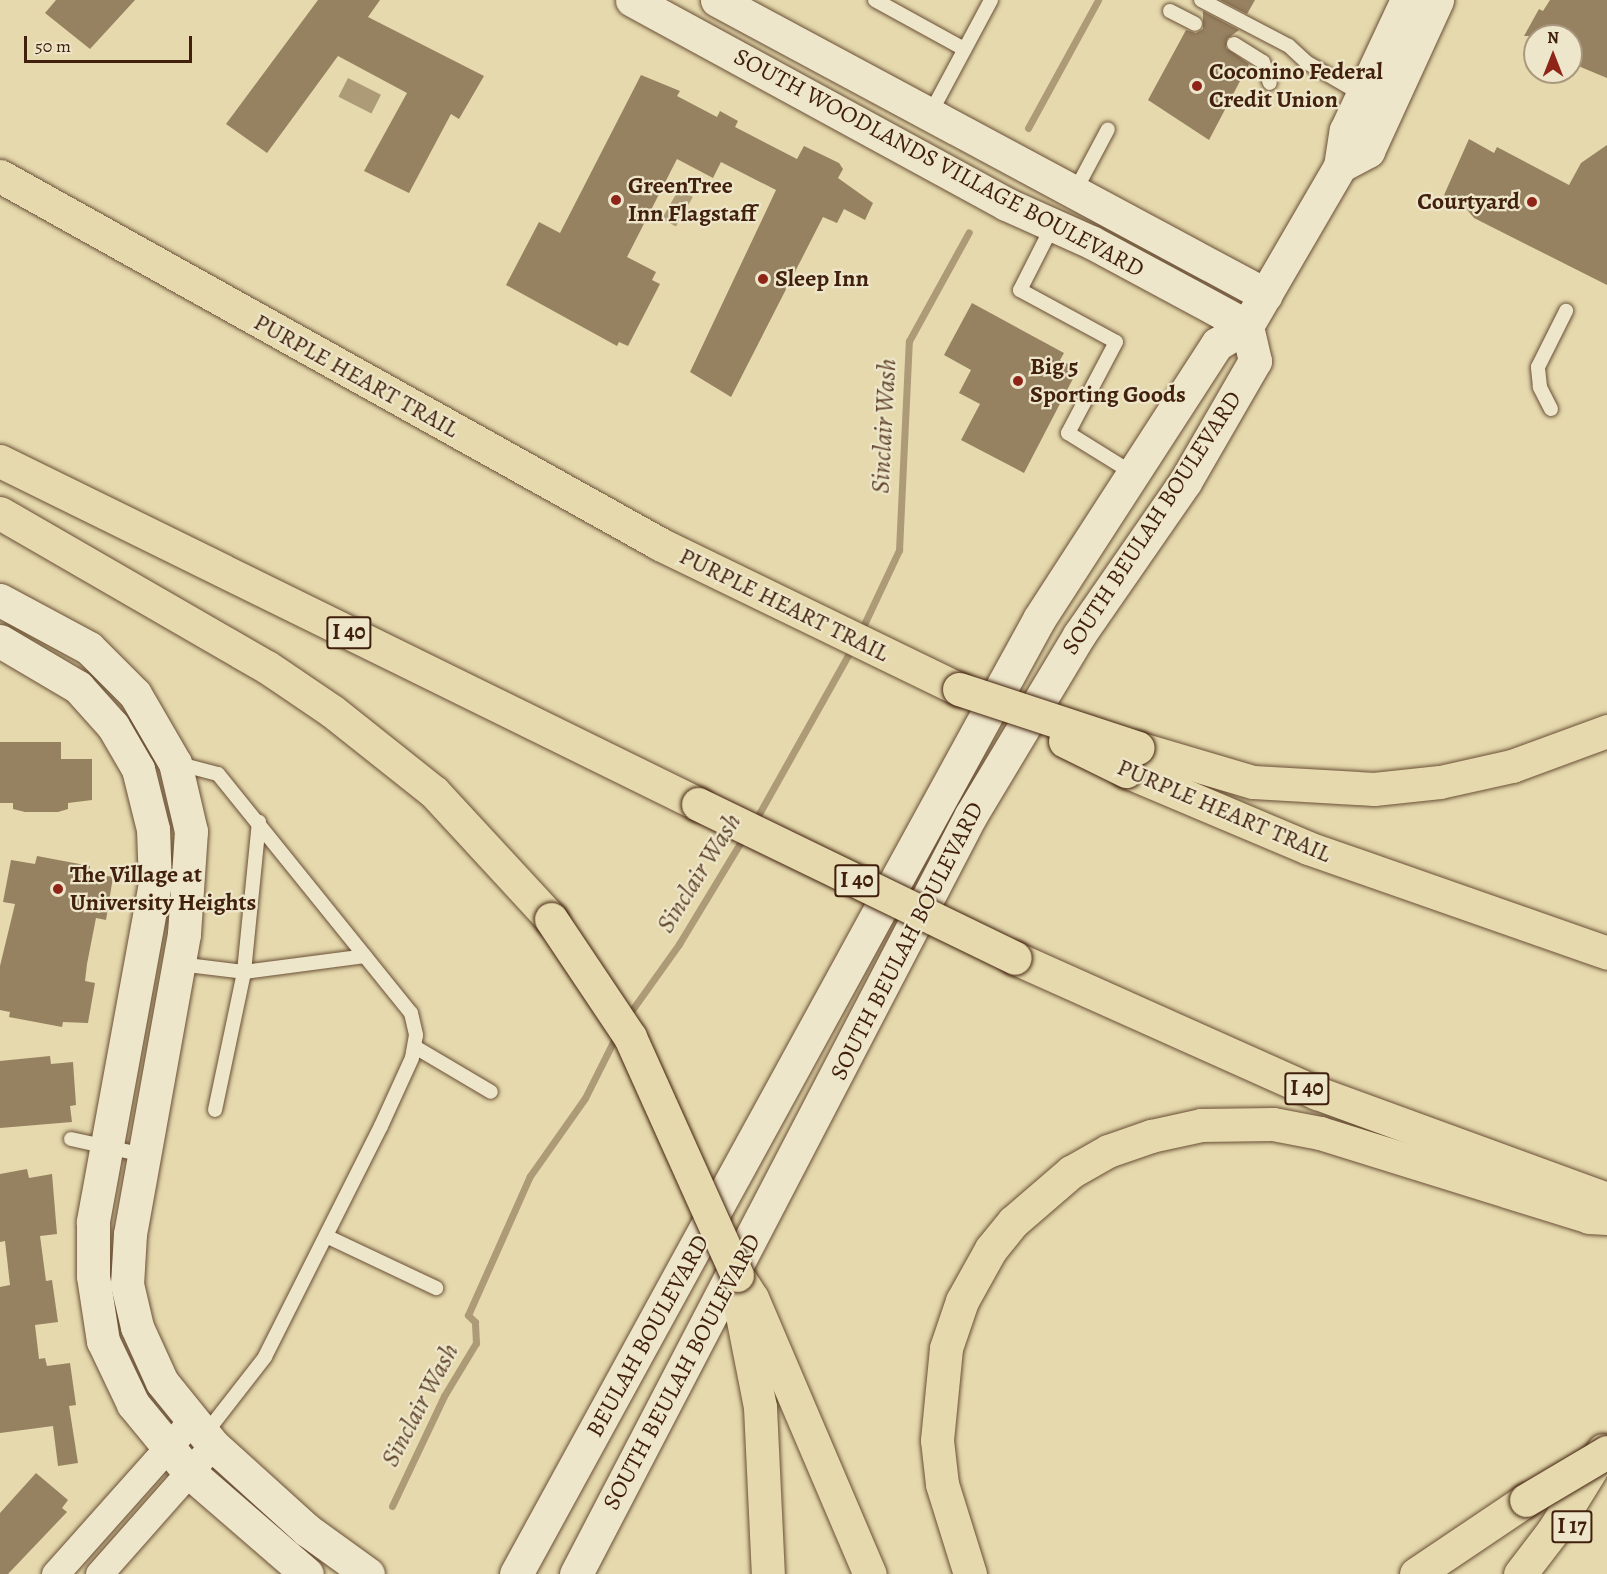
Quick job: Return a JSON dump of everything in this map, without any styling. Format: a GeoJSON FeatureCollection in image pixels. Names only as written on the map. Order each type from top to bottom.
{"type":"FeatureCollection","features":[{"type":"Feature","properties":{"kind":"highway","name":"PURPLE HEART TRAIL"},"geometry":{"type":"LineString","coordinates":[[0,176],[546,482],[796,612],[959,689],[1132,760],[1308,848],[1607,953]]}},
{"type":"Feature","properties":{"kind":"highway","name":"I 40"},"geometry":{"type":"LineString","coordinates":[[0,461],[1015,958],[1317,1093],[1607,1199]]}},
{"type":"Feature","properties":{"kind":"highway"},"geometry":{"type":"LineString","coordinates":[[0,513],[267,667],[332,711],[434,792],[551,919],[630,1037],[737,1275],[752,1298],[870,1574]]}},
{"type":"Feature","properties":{"kind":"highway"},"geometry":{"type":"LineString","coordinates":[[1132,760],[1253,782],[1374,789],[1493,771],[1607,731]]}},
{"type":"Feature","properties":{"kind":"highway"},"geometry":{"type":"LineString","coordinates":[[970,1574],[946,1504],[937,1440],[946,1348],[962,1301],[991,1249],[1029,1207],[1080,1167],[1151,1136],[1201,1125],[1273,1124],[1320,1133],[1589,1217],[1607,1218]]}},
{"type":"Feature","properties":{"kind":"highway"},"geometry":{"type":"LineString","coordinates":[[737,1275],[760,1407],[768,1512],[768,1574]]}},
{"type":"Feature","properties":{"kind":"highway"},"geometry":{"type":"LineString","coordinates":[[1520,1574],[1553,1531],[1607,1443]]}},
{"type":"Feature","properties":{"kind":"highway"},"geometry":{"type":"LineString","coordinates":[[1416,1574],[1607,1452]]}},
{"type":"Feature","properties":{"kind":"highway","name":"I 17"},"geometry":{"type":"LineString","coordinates":[[1537,1574],[1607,1478]]}},
{"type":"Feature","properties":{"kind":"street","name":"SOUTH WOODLANDS VILLAGE BOULEVARD"},"geometry":{"type":"LineString","coordinates":[[632,0],[917,155],[1247,326]]}},
{"type":"Feature","properties":{"kind":"street","name":"SOUTH WOODLANDS VILLAGE BOULEVARD"},"geometry":{"type":"LineString","coordinates":[[717,0],[1266,295]]}},
{"type":"Feature","properties":{"kind":"street","name":"SOUTH BEULAH BOULEVARD"},"geometry":{"type":"LineString","coordinates":[[780,1097],[1039,619],[1217,344],[1247,326],[1340,166],[1346,130],[1407,0]]}},
{"type":"Feature","properties":{"kind":"street"},"geometry":{"type":"LineString","coordinates":[[1340,166],[1368,151],[1437,0]]}},
{"type":"Feature","properties":{"kind":"street"},"geometry":{"type":"LineString","coordinates":[[917,155],[930,114]]}},
{"type":"Feature","properties":{"kind":"street","name":"SOUTH BEULAH BOULEVARD"},"geometry":{"type":"LineString","coordinates":[[576,1574],[971,815],[1079,635],[1185,482],[1255,361],[1247,326]]}},
{"type":"Feature","properties":{"kind":"street"},"geometry":{"type":"LineString","coordinates":[[0,600],[61,630],[114,672],[155,721],[175,763],[191,831],[192,857],[178,964],[130,1234],[127,1284],[137,1327],[162,1382],[204,1433],[307,1530],[369,1574]]}},
{"type":"Feature","properties":{"kind":"street"},"geometry":{"type":"LineString","coordinates":[[0,641],[78,687],[113,726],[138,769],[151,817],[155,883],[93,1222],[93,1276],[103,1341],[133,1404],[188,1471],[307,1574]]}},
{"type":"Feature","properties":{"kind":"street","name":"BEULAH BOULEVARD"},"geometry":{"type":"LineString","coordinates":[[516,1574],[780,1097]]}},
{"type":"Feature","properties":{"kind":"street"},"geometry":{"type":"LineString","coordinates":[[55,1574],[166,1445],[204,1433]]}},
{"type":"Feature","properties":{"kind":"street"},"geometry":{"type":"LineString","coordinates":[[99,1574],[188,1471],[204,1433]]}},
{"type":"Feature","properties":{"kind":"lane"},"geometry":{"type":"LineString","coordinates":[[875,0],[964,49]]}},
{"type":"Feature","properties":{"kind":"lane"},"geometry":{"type":"LineString","coordinates":[[930,114],[991,0]]}},
{"type":"Feature","properties":{"kind":"lane"},"geometry":{"type":"LineString","coordinates":[[1202,0],[1216,3],[1289,46],[1306,62],[1363,95]]}},
{"type":"Feature","properties":{"kind":"lane"},"geometry":{"type":"LineString","coordinates":[[1170,11],[1195,24]]}},
{"type":"Feature","properties":{"kind":"lane"},"geometry":{"type":"LineString","coordinates":[[1234,44],[1263,62],[1270,83]]}},
{"type":"Feature","properties":{"kind":"lane"},"geometry":{"type":"LineString","coordinates":[[1074,193],[1108,129]]}},
{"type":"Feature","properties":{"kind":"lane"},"geometry":{"type":"LineString","coordinates":[[1053,225],[1020,290],[1116,342],[1068,433],[1134,474]]}},
{"type":"Feature","properties":{"kind":"lane"},"geometry":{"type":"LineString","coordinates":[[1551,409],[1540,387],[1538,367],[1566,311]]}},
{"type":"Feature","properties":{"kind":"lane"},"geometry":{"type":"LineString","coordinates":[[175,763],[218,774],[259,822],[411,1012],[415,1047],[326,1236],[265,1357],[204,1433]]}},
{"type":"Feature","properties":{"kind":"lane"},"geometry":{"type":"LineString","coordinates":[[215,1110],[244,972],[259,822]]}},
{"type":"Feature","properties":{"kind":"lane"},"geometry":{"type":"LineString","coordinates":[[178,964],[244,972],[365,956]]}},
{"type":"Feature","properties":{"kind":"lane"},"geometry":{"type":"LineString","coordinates":[[415,1047],[491,1092]]}},
{"type":"Feature","properties":{"kind":"lane"},"geometry":{"type":"LineString","coordinates":[[71,1138],[144,1155]]}},
{"type":"Feature","properties":{"kind":"lane"},"geometry":{"type":"LineString","coordinates":[[326,1236],[436,1288]]}},
{"type":"Feature","properties":{"kind":"shaded area"},"geometry":{"type":"Polygon","coordinates":[[[348,78],[381,95],[371,114],[338,97],[348,78]]]}},
{"type":"Feature","properties":{"kind":"shaded area"},"geometry":{"type":"Polygon","coordinates":[[[679,189],[693,197],[676,226],[662,218],[679,189]]]}},
{"type":"Feature","properties":{"kind":"building"},"geometry":{"type":"Polygon","coordinates":[[[56,0],[135,0],[90,49],[45,13],[56,0]]]}},
{"type":"Feature","properties":{"kind":"building"},"geometry":{"type":"Polygon","coordinates":[[[318,0],[380,0],[368,17],[484,76],[459,119],[451,114],[409,193],[364,171],[407,93],[338,56],[267,153],[226,124],[318,0]]]}},
{"type":"Feature","properties":{"kind":"building"},"geometry":{"type":"Polygon","coordinates":[[[1220,0],[1255,0],[1247,14],[1220,0]]]}},
{"type":"Feature","properties":{"kind":"building"},"geometry":{"type":"Polygon","coordinates":[[[1550,0],[1607,0],[1607,78],[1583,68],[1583,24],[1531,24],[1539,9],[1543,11],[1550,0]]]}},
{"type":"Feature","properties":{"kind":"building","name":"Coconino Federal Credit Union"},"geometry":{"type":"Polygon","coordinates":[[[1203,11],[1239,30],[1227,39],[1226,48],[1249,64],[1209,140],[1148,100],[1186,30],[1196,33],[1203,29],[1203,11]]]}},
{"type":"Feature","properties":{"kind":"building","name":"GreenTree Inn Flagstaff"},"geometry":{"type":"Polygon","coordinates":[[[641,75],[680,91],[677,96],[717,117],[720,111],[738,121],[735,127],[797,159],[804,146],[839,163],[843,169],[838,178],[873,203],[865,220],[844,209],[837,223],[823,217],[731,397],[690,372],[776,190],[721,162],[713,178],[677,159],[627,257],[656,272],[652,280],[660,284],[628,346],[619,342],[617,346],[506,285],[539,222],[560,233],[641,75]]]}},
{"type":"Feature","properties":{"kind":"building","name":"Courtyard"},"geometry":{"type":"Polygon","coordinates":[[[1469,139],[1494,153],[1497,147],[1569,185],[1581,163],[1607,145],[1607,285],[1474,218],[1464,206],[1444,195],[1469,139]]]}},
{"type":"Feature","properties":{"kind":"building","name":"Big 5 Sporting Goods"},"geometry":{"type":"Polygon","coordinates":[[[972,303],[1064,353],[1060,360],[1078,369],[1024,473],[961,440],[980,404],[959,393],[971,370],[944,355],[972,303]]]}},
{"type":"Feature","properties":{"kind":"building","name":"The Village at University Heights"},"geometry":{"type":"Polygon","coordinates":[[[0,742],[61,742],[61,759],[92,759],[92,800],[68,803],[68,809],[58,812],[25,812],[13,809],[13,803],[0,803],[0,742]]]}},
{"type":"Feature","properties":{"kind":"building"},"geometry":{"type":"Polygon","coordinates":[[[37,856],[90,866],[89,873],[113,877],[106,920],[96,918],[87,964],[85,981],[95,983],[88,1023],[63,1022],[62,1027],[9,1017],[10,1012],[0,1010],[0,966],[15,904],[3,902],[11,860],[35,864],[37,856]]]}},
{"type":"Feature","properties":{"kind":"building"},"geometry":{"type":"Polygon","coordinates":[[[50,1056],[51,1064],[73,1062],[76,1105],[70,1106],[72,1122],[0,1128],[0,1061],[50,1056]]]}},
{"type":"Feature","properties":{"kind":"building"},"geometry":{"type":"Polygon","coordinates":[[[27,1169],[29,1178],[52,1174],[57,1234],[40,1236],[46,1281],[52,1280],[58,1322],[35,1325],[39,1359],[45,1358],[47,1366],[70,1363],[76,1405],[69,1406],[78,1463],[58,1466],[53,1426],[0,1433],[0,1287],[10,1285],[5,1241],[0,1242],[0,1174],[27,1169]]]}},
{"type":"Feature","properties":{"kind":"building"},"geometry":{"type":"Polygon","coordinates":[[[36,1473],[68,1500],[62,1508],[67,1512],[8,1574],[0,1574],[0,1513],[36,1473]]]}},
{"type":"Feature","properties":{"kind":"waterway","name":"Sinclair Wash"},"geometry":{"type":"LineString","coordinates":[[1028,128],[1098,0]]}},
{"type":"Feature","properties":{"kind":"waterway","name":"Sinclair Wash"},"geometry":{"type":"LineString","coordinates":[[860,633],[899,550],[909,341],[969,232]]}},
{"type":"Feature","properties":{"kind":"waterway","name":"Sinclair Wash"},"geometry":{"type":"LineString","coordinates":[[755,821],[852,648]]}},
{"type":"Feature","properties":{"kind":"waterway","name":"Sinclair Wash"},"geometry":{"type":"LineString","coordinates":[[627,1017],[679,944],[745,835]]}},
{"type":"Feature","properties":{"kind":"waterway","name":"Sinclair Wash"},"geometry":{"type":"LineString","coordinates":[[392,1506],[444,1396],[476,1343],[475,1322],[468,1315],[530,1176],[585,1098],[617,1034]]}},
{"type":"Feature","properties":{"kind":"place","name":"Coconino Federal Credit Union"},"geometry":{"type":"Point","coordinates":[1197,86]}},
{"type":"Feature","properties":{"kind":"place","name":"GreenTree Inn Flagstaff"},"geometry":{"type":"Point","coordinates":[616,200]}},
{"type":"Feature","properties":{"kind":"place","name":"Courtyard"},"geometry":{"type":"Point","coordinates":[1532,202]}},
{"type":"Feature","properties":{"kind":"place","name":"Sleep Inn"},"geometry":{"type":"Point","coordinates":[763,279]}},
{"type":"Feature","properties":{"kind":"place","name":"Big 5 Sporting Goods"},"geometry":{"type":"Point","coordinates":[1018,381]}},
{"type":"Feature","properties":{"kind":"place","name":"The Village at University Heights"},"geometry":{"type":"Point","coordinates":[58,889]}}]}
